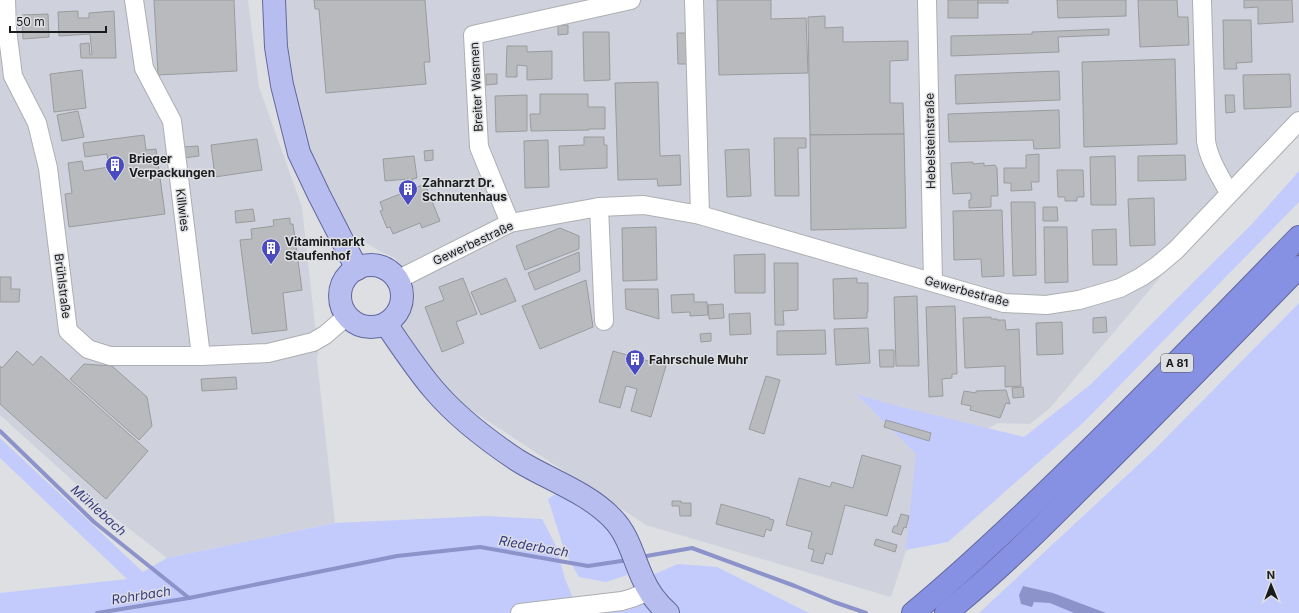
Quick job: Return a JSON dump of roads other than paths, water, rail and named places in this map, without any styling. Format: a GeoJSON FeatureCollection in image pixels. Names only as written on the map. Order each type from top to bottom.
{"type":"FeatureCollection","features":[{"type":"Feature","properties":{"kind":"highway","name":"A 81"},"geometry":{"type":"LineString","coordinates":[[913,613],[972,562],[1052,486],[1190,350],[1299,236]]}},
{"type":"Feature","properties":{"kind":"highway","name":"A 81"},"geometry":{"type":"LineString","coordinates":[[946,613],[986,579],[1067,502],[1204,365],[1299,267]]}},
{"type":"Feature","properties":{"kind":"main road"},"geometry":{"type":"LineString","coordinates":[[274,0],[276,47],[282,84],[299,153],[319,196],[357,269]]}},
{"type":"Feature","properties":{"kind":"main road"},"geometry":{"type":"LineString","coordinates":[[367,265],[378,266],[388,270],[397,280],[401,287],[402,297],[400,308],[395,317],[386,324],[376,327],[365,327],[355,323],[347,316],[342,308],[340,290],[346,278],[357,269],[367,265]]}},
{"type":"Feature","properties":{"kind":"main road"},"geometry":{"type":"LineString","coordinates":[[386,324],[420,373],[435,391],[466,421],[491,442],[518,460],[600,507],[613,518],[625,534],[649,591],[657,603],[668,613]]}},
{"type":"Feature","properties":{"kind":"street","name":"Brühlstraße"},"geometry":{"type":"LineString","coordinates":[[6,0],[7,29],[13,76],[37,123],[48,168],[68,331],[88,349],[110,356],[202,356],[268,353],[313,342],[347,316]]}},
{"type":"Feature","properties":{"kind":"street","name":"Killwies"},"geometry":{"type":"LineString","coordinates":[[134,0],[144,68],[172,121],[202,356]]}},
{"type":"Feature","properties":{"kind":"street","name":"Breiter Wasmen"},"geometry":{"type":"LineString","coordinates":[[510,223],[479,147],[473,35],[631,0]]}},
{"type":"Feature","properties":{"kind":"street"},"geometry":{"type":"LineString","coordinates":[[694,0],[700,215]]}},
{"type":"Feature","properties":{"kind":"street","name":"Hebelsteinstraße"},"geometry":{"type":"LineString","coordinates":[[927,0],[933,282]]}},
{"type":"Feature","properties":{"kind":"street"},"geometry":{"type":"LineString","coordinates":[[1202,0],[1206,141],[1212,162],[1229,193]]}},
{"type":"Feature","properties":{"kind":"street","name":"Gewerbestraße"},"geometry":{"type":"LineString","coordinates":[[397,280],[510,223],[599,207],[644,205],[700,215],[1004,303],[1046,305],[1079,300],[1120,288],[1152,270],[1176,250],[1299,121]]}},
{"type":"Feature","properties":{"kind":"street"},"geometry":{"type":"LineString","coordinates":[[599,207],[604,321]]}},
{"type":"Feature","properties":{"kind":"street"},"geometry":{"type":"LineString","coordinates":[[520,613],[622,601],[649,591]]}},
{"type":"Feature","properties":{"kind":"waterway","name":"Mühlebach"},"geometry":{"type":"LineString","coordinates":[[0,431],[94,522],[189,598]]}},
{"type":"Feature","properties":{"kind":"waterway","name":"Riederbach"},"geometry":{"type":"LineString","coordinates":[[97,613],[189,598],[397,556],[480,547],[588,566],[628,560]]}},
{"type":"Feature","properties":{"kind":"waterway","name":"Riederbach"},"geometry":{"type":"LineString","coordinates":[[641,557],[692,548],[866,613]]}},
{"type":"Feature","properties":{"kind":"place","name":"Brieger Verpackungen"},"geometry":{"type":"Point","coordinates":[115,182]}},
{"type":"Feature","properties":{"kind":"place","name":"Zahnarzt Dr. Schnutenhaus"},"geometry":{"type":"Point","coordinates":[408,206]}},
{"type":"Feature","properties":{"kind":"place","name":"Vitaminmarkt Staufenhof"},"geometry":{"type":"Point","coordinates":[271,265]}},
{"type":"Feature","properties":{"kind":"place","name":"Fahrschule Muhr"},"geometry":{"type":"Point","coordinates":[635,376]}},
{"type":"Feature","properties":{"kind":"water label","name":"Rohrbach"},"geometry":{"type":"Point","coordinates":[141,595]}}]}
